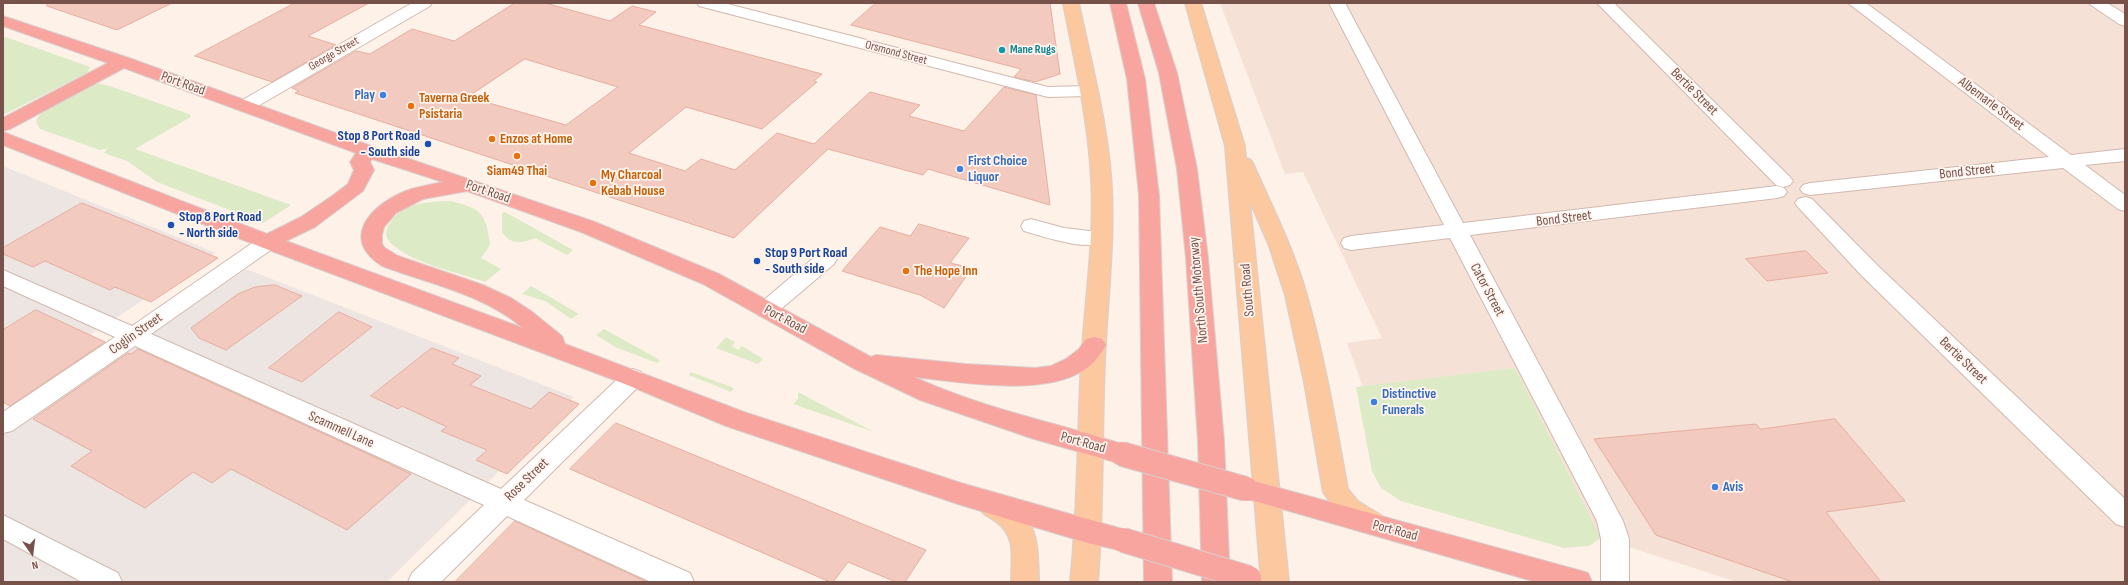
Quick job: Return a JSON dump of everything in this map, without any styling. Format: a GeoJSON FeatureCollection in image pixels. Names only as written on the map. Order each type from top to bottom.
{"type":"FeatureCollection","features":[{"type":"Feature","properties":{"kind":"highway"},"geometry":{"type":"LineString","coordinates":[[1118,3],[1136,79],[1148,195],[1158,582]]}},
{"type":"Feature","properties":{"kind":"highway","name":"North South Motorway"},"geometry":{"type":"LineString","coordinates":[[1146,3],[1168,74],[1188,169],[1197,258],[1210,433],[1216,582]]}},
{"type":"Feature","properties":{"kind":"highway","name":"Port Road"},"geometry":{"type":"LineString","coordinates":[[3,21],[123,62],[367,151],[588,227],[711,279],[861,362],[935,396],[974,410],[1090,446],[1578,582]]}},
{"type":"Feature","properties":{"kind":"highway"},"geometry":{"type":"LineString","coordinates":[[3,125],[123,62]]}},
{"type":"Feature","properties":{"kind":"highway"},"geometry":{"type":"LineString","coordinates":[[3,138],[268,242],[633,378],[735,419],[961,494],[1088,532],[1123,540],[1262,581]]}},
{"type":"Feature","properties":{"kind":"highway"},"geometry":{"type":"LineString","coordinates":[[268,242],[308,222],[356,186],[364,170],[360,162],[367,151]]}},
{"type":"Feature","properties":{"kind":"highway"},"geometry":{"type":"LineString","coordinates":[[470,186],[439,189],[406,199],[386,212],[375,223],[371,238],[373,247],[380,255],[390,261],[467,287],[502,302],[520,314],[571,355]]}},
{"type":"Feature","properties":{"kind":"highway"},"geometry":{"type":"LineString","coordinates":[[861,362],[954,373],[1038,377],[1058,372],[1073,366],[1086,357],[1094,345]]}},
{"type":"Feature","properties":{"kind":"main road"},"geometry":{"type":"LineString","coordinates":[[1071,3],[1100,164],[1100,238],[1094,345],[1088,532],[1084,582]]}},
{"type":"Feature","properties":{"kind":"main road","name":"South Road"},"geometry":{"type":"LineString","coordinates":[[1192,3],[1235,146],[1262,581]]}},
{"type":"Feature","properties":{"kind":"main road"},"geometry":{"type":"LineString","coordinates":[[1235,146],[1280,246],[1296,295],[1316,382],[1336,492],[1349,509],[1383,528]]}},
{"type":"Feature","properties":{"kind":"main road"},"geometry":{"type":"LineString","coordinates":[[961,494],[1001,510],[1018,524],[1025,541],[1026,582]]}},
{"type":"Feature","properties":{"kind":"street","name":"George Street"},"geometry":{"type":"LineString","coordinates":[[245,106],[424,3]]}},
{"type":"Feature","properties":{"kind":"street","name":"Orsmond Street"},"geometry":{"type":"LineString","coordinates":[[705,3],[1048,92],[1088,91]]}},
{"type":"Feature","properties":{"kind":"street","name":"Cator Street"},"geometry":{"type":"LineString","coordinates":[[1337,3],[1610,521],[1616,539],[1615,582]]}},
{"type":"Feature","properties":{"kind":"street","name":"Bertie Street"},"geometry":{"type":"LineString","coordinates":[[1605,3],[1780,187],[1791,201],[1807,196],[1870,271],[2125,516]]}},
{"type":"Feature","properties":{"kind":"street","name":"Albemarle Street"},"geometry":{"type":"LineString","coordinates":[[1856,3],[2125,204]]}},
{"type":"Feature","properties":{"kind":"street"},"geometry":{"type":"LineString","coordinates":[[2096,3],[2125,21]]}},
{"type":"Feature","properties":{"kind":"street","name":"Bond Street"},"geometry":{"type":"LineString","coordinates":[[1807,196],[2125,154]]}},
{"type":"Feature","properties":{"kind":"street","name":"Bond Street"},"geometry":{"type":"LineString","coordinates":[[1351,244],[1780,187]]}},
{"type":"Feature","properties":{"kind":"street"},"geometry":{"type":"LineString","coordinates":[[1031,226],[1064,235],[1100,238]]}},
{"type":"Feature","properties":{"kind":"street","name":"Coglin Street"},"geometry":{"type":"LineString","coordinates":[[3,424],[268,242]]}},
{"type":"Feature","properties":{"kind":"street"},"geometry":{"type":"LineString","coordinates":[[766,310],[826,259]]}},
{"type":"Feature","properties":{"kind":"street","name":"Scammell Lane"},"geometry":{"type":"LineString","coordinates":[[3,277],[680,582]]}},
{"type":"Feature","properties":{"kind":"street","name":"Rose Street"},"geometry":{"type":"LineString","coordinates":[[422,582],[633,378]]}},
{"type":"Feature","properties":{"kind":"street"},"geometry":{"type":"LineString","coordinates":[[3,526],[108,582]]}},
{"type":"Feature","properties":{"kind":"shaded area"},"geometry":{"type":"Polygon","coordinates":[[[1220,3],[2125,3],[2125,582],[1737,582],[1601,538],[1515,368],[1363,387],[1347,343],[1382,338],[1303,172],[1285,174],[1220,3]]]}},
{"type":"Feature","properties":{"kind":"shaded area"},"geometry":{"type":"Polygon","coordinates":[[[3,166],[216,253],[3,391],[3,166]]]}},
{"type":"Feature","properties":{"kind":"shaded area"},"geometry":{"type":"Polygon","coordinates":[[[246,269],[574,397],[387,582],[3,582],[3,434],[246,269]]]}},
{"type":"Feature","properties":{"kind":"green space"},"geometry":{"type":"Polygon","coordinates":[[[3,36],[90,67],[87,73],[3,115],[3,36]]]}},
{"type":"Feature","properties":{"kind":"green space"},"geometry":{"type":"Polygon","coordinates":[[[89,82],[110,86],[189,114],[191,117],[135,149],[291,205],[263,223],[157,182],[127,161],[104,153],[108,148],[100,150],[40,129],[36,122],[44,110],[59,99],[89,82]]]}},
{"type":"Feature","properties":{"kind":"green space"},"geometry":{"type":"Polygon","coordinates":[[[451,201],[476,210],[481,214],[487,226],[490,245],[481,258],[501,269],[485,282],[421,261],[398,249],[387,237],[386,231],[392,220],[398,214],[411,206],[451,201]]]}},
{"type":"Feature","properties":{"kind":"green space"},"geometry":{"type":"Polygon","coordinates":[[[505,212],[573,250],[567,255],[535,238],[521,242],[509,239],[502,232],[502,213],[505,212]]]}},
{"type":"Feature","properties":{"kind":"green space"},"geometry":{"type":"Polygon","coordinates":[[[531,286],[579,314],[571,319],[545,301],[522,294],[531,286]]]}},
{"type":"Feature","properties":{"kind":"green space"},"geometry":{"type":"Polygon","coordinates":[[[604,329],[660,360],[657,363],[615,347],[596,335],[604,329]]]}},
{"type":"Feature","properties":{"kind":"green space"},"geometry":{"type":"Polygon","coordinates":[[[726,337],[735,342],[732,346],[738,350],[742,346],[763,359],[758,364],[716,348],[726,337]]]}},
{"type":"Feature","properties":{"kind":"green space"},"geometry":{"type":"Polygon","coordinates":[[[1515,368],[1601,538],[1589,546],[1564,548],[1401,501],[1381,488],[1372,471],[1356,387],[1515,368]]]}},
{"type":"Feature","properties":{"kind":"green space"},"geometry":{"type":"Polygon","coordinates":[[[691,372],[734,388],[731,392],[689,375],[691,372]]]}},
{"type":"Feature","properties":{"kind":"green space"},"geometry":{"type":"Polygon","coordinates":[[[798,392],[874,432],[793,404],[798,399],[798,392]]]}},
{"type":"Feature","properties":{"kind":"building"},"geometry":{"type":"Polygon","coordinates":[[[48,3],[172,3],[117,30],[47,6],[48,3]]]}},
{"type":"Feature","properties":{"kind":"building"},"geometry":{"type":"Polygon","coordinates":[[[295,3],[369,3],[308,36],[336,45],[272,82],[195,56],[295,3]]]}},
{"type":"Feature","properties":{"kind":"building"},"geometry":{"type":"Polygon","coordinates":[[[515,3],[545,3],[610,21],[632,6],[656,12],[639,25],[822,74],[814,81],[817,82],[762,129],[686,107],[629,153],[685,171],[701,159],[735,170],[777,133],[814,144],[870,92],[920,105],[909,116],[964,131],[1004,87],[1036,95],[1050,205],[928,169],[923,175],[828,149],[734,238],[295,93],[299,91],[292,88],[356,51],[370,54],[412,29],[454,41],[515,3]],[[525,59],[468,97],[566,125],[618,87],[525,59]]]}},
{"type":"Feature","properties":{"kind":"building","name":"Mane Rugs"},"geometry":{"type":"Polygon","coordinates":[[[876,3],[1050,3],[1060,74],[1035,82],[1014,77],[1021,69],[851,25],[876,3]]]}},
{"type":"Feature","properties":{"kind":"building"},"geometry":{"type":"Polygon","coordinates":[[[82,203],[218,258],[151,302],[115,287],[110,290],[45,261],[33,267],[3,254],[3,248],[82,203]]]}},
{"type":"Feature","properties":{"kind":"building"},"geometry":{"type":"Polygon","coordinates":[[[919,224],[969,238],[950,263],[972,268],[944,308],[920,295],[842,271],[880,227],[910,236],[919,224]]]}},
{"type":"Feature","properties":{"kind":"building"},"geometry":{"type":"Polygon","coordinates":[[[1806,251],[1828,273],[1767,281],[1746,259],[1806,251]]]}},
{"type":"Feature","properties":{"kind":"building"},"geometry":{"type":"Polygon","coordinates":[[[275,285],[302,296],[226,350],[199,338],[191,328],[238,294],[255,287],[275,285]]]}},
{"type":"Feature","properties":{"kind":"building"},"geometry":{"type":"Polygon","coordinates":[[[36,310],[105,342],[10,406],[3,402],[3,330],[36,310]]]}},
{"type":"Feature","properties":{"kind":"building"},"geometry":{"type":"Polygon","coordinates":[[[339,312],[372,327],[302,382],[269,368],[339,312]]]}},
{"type":"Feature","properties":{"kind":"building"},"geometry":{"type":"Polygon","coordinates":[[[432,348],[459,358],[452,364],[481,376],[470,385],[531,409],[549,392],[579,404],[507,474],[476,460],[487,450],[441,431],[447,427],[402,406],[398,409],[371,396],[432,348]]]}},
{"type":"Feature","properties":{"kind":"building"},"geometry":{"type":"Polygon","coordinates":[[[138,349],[411,474],[347,530],[231,469],[212,483],[193,472],[145,508],[71,466],[92,451],[33,419],[128,353],[131,354],[138,349]]]}},
{"type":"Feature","properties":{"kind":"building","name":"Avis"},"geometry":{"type":"Polygon","coordinates":[[[1835,419],[1905,501],[1826,512],[1881,582],[1793,582],[1656,535],[1594,439],[1756,424],[1760,429],[1835,419]]]}},
{"type":"Feature","properties":{"kind":"building"},"geometry":{"type":"Polygon","coordinates":[[[616,423],[926,550],[905,582],[896,582],[848,562],[833,582],[830,582],[570,469],[616,423]]]}},
{"type":"Feature","properties":{"kind":"building"},"geometry":{"type":"Polygon","coordinates":[[[515,521],[647,582],[455,582],[515,521]]]}},
{"type":"Feature","properties":{"kind":"place","name":"Mane Rugs"},"geometry":{"type":"Point","coordinates":[1002,50]}},
{"type":"Feature","properties":{"kind":"place","name":"Play"},"geometry":{"type":"Point","coordinates":[383,95]}},
{"type":"Feature","properties":{"kind":"place","name":"Taverna Greek Psistaria"},"geometry":{"type":"Point","coordinates":[411,106]}},
{"type":"Feature","properties":{"kind":"place","name":"Enzos at Home"},"geometry":{"type":"Point","coordinates":[492,139]}},
{"type":"Feature","properties":{"kind":"place","name":"Stop 8 Port Road - South side"},"geometry":{"type":"Point","coordinates":[428,144]}},
{"type":"Feature","properties":{"kind":"place","name":"Siam49 Thai"},"geometry":{"type":"Point","coordinates":[517,156]}},
{"type":"Feature","properties":{"kind":"place","name":"First Choice Liquor"},"geometry":{"type":"Point","coordinates":[960,169]}},
{"type":"Feature","properties":{"kind":"place","name":"My Charcoal Kebab House"},"geometry":{"type":"Point","coordinates":[593,183]}},
{"type":"Feature","properties":{"kind":"place","name":"Stop 8 Port Road - North side"},"geometry":{"type":"Point","coordinates":[171,225]}},
{"type":"Feature","properties":{"kind":"place","name":"Stop 9 Port Road - South side"},"geometry":{"type":"Point","coordinates":[757,261]}},
{"type":"Feature","properties":{"kind":"place","name":"The Hope Inn"},"geometry":{"type":"Point","coordinates":[906,271]}},
{"type":"Feature","properties":{"kind":"place","name":"Distinctive Funerals"},"geometry":{"type":"Point","coordinates":[1374,402]}},
{"type":"Feature","properties":{"kind":"place","name":"Avis"},"geometry":{"type":"Point","coordinates":[1715,487]}}]}
